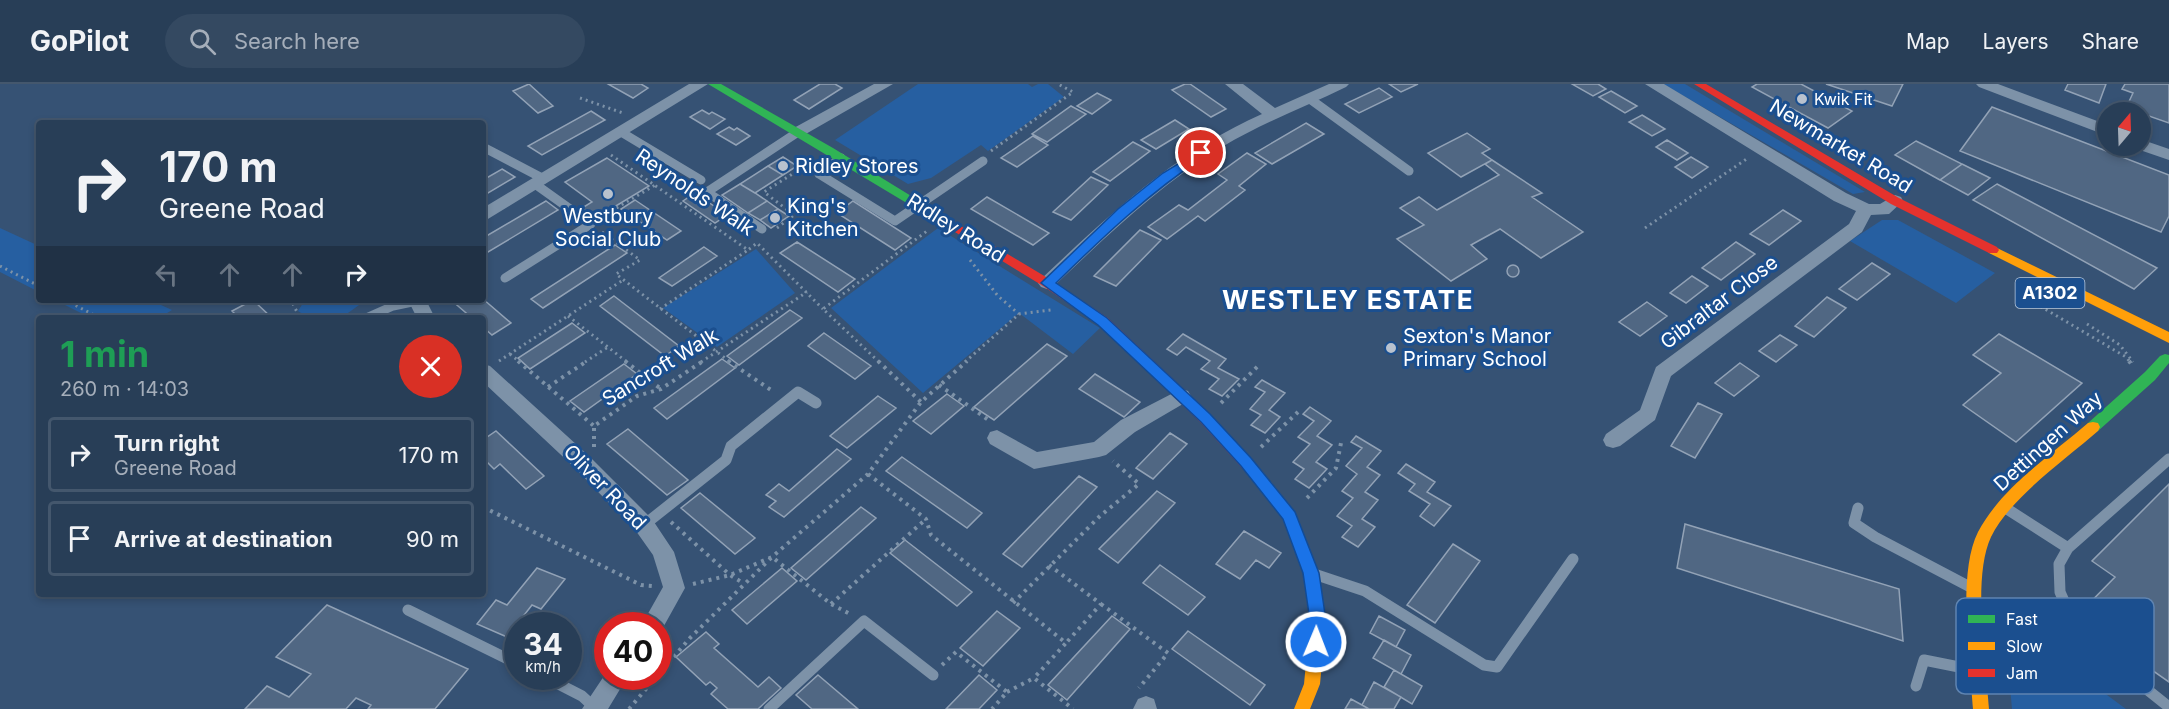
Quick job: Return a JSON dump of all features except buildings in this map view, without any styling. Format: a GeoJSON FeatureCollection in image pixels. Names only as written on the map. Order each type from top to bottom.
{"type":"FeatureCollection","features":[{"type":"Feature","properties":{"kind":"street"},"geometry":{"type":"LineString","coordinates":[[486,214],[700,84]]}},
{"type":"Feature","properties":{"kind":"street","name":"Ridley Road"},"geometry":{"type":"LineString","coordinates":[[713,84],[829,150],[1047,283],[1103,321],[1205,418],[1246,462],[1290,516],[1311,573],[1318,621],[1312,684],[1302,709]]}},
{"type":"Feature","properties":{"kind":"street"},"geometry":{"type":"LineString","coordinates":[[798,132],[885,84]]}},
{"type":"Feature","properties":{"kind":"street"},"geometry":{"type":"LineString","coordinates":[[1233,84],[1274,115]]}},
{"type":"Feature","properties":{"kind":"street"},"geometry":{"type":"LineString","coordinates":[[1047,283],[1122,211],[1167,176],[1218,142],[1341,84]]}},
{"type":"Feature","properties":{"kind":"street"},"geometry":{"type":"LineString","coordinates":[[1653,84],[1840,197],[1866,209],[1883,210],[1895,201]]}},
{"type":"Feature","properties":{"kind":"street"},"geometry":{"type":"LineString","coordinates":[[1984,84],[2097,127]]}},
{"type":"Feature","properties":{"kind":"street","name":"Newmarket Road"},"geometry":{"type":"LineString","coordinates":[[1705,85],[1895,201],[2166,335]]}},
{"type":"Feature","properties":{"kind":"street"},"geometry":{"type":"LineString","coordinates":[[2151,148],[2169,155]]}},
{"type":"Feature","properties":{"kind":"street","name":"Gibraltar Close"},"geometry":{"type":"LineString","coordinates":[[1613,440],[1648,415],[1663,372],[1856,228],[1866,209]]}},
{"type":"Feature","properties":{"kind":"street","name":"Newmarket Road"},"geometry":{"type":"LineString","coordinates":[[1934,221],[2059,299]]}},
{"type":"Feature","properties":{"kind":"street"},"geometry":{"type":"LineString","coordinates":[[2165,359],[2158,344],[2166,335]]}},
{"type":"Feature","properties":{"kind":"street","name":"Dettingen Way"},"geometry":{"type":"LineString","coordinates":[[1975,598],[1977,567],[1984,537],[2004,507],[2150,376],[2165,359]]}},
{"type":"Feature","properties":{"kind":"street","name":"Oliver Road"},"geometry":{"type":"LineString","coordinates":[[486,374],[582,462],[644,525],[663,552],[674,588]]}},
{"type":"Feature","properties":{"kind":"street"},"geometry":{"type":"LineString","coordinates":[[997,438],[1034,461],[1099,449],[1128,426],[1181,396]]}},
{"type":"Feature","properties":{"kind":"street"},"geometry":{"type":"LineString","coordinates":[[660,612],[674,588]]}},
{"type":"Feature","properties":{"kind":"street"},"geometry":{"type":"LineString","coordinates":[[596,709],[608,690]]}},
{"type":"Feature","properties":{"kind":"street","name":"Dettingen Way"},"geometry":{"type":"LineString","coordinates":[[1980,694],[1981,709]]}},
{"type":"Feature","properties":{"kind":"lane"},"geometry":{"type":"LineString","coordinates":[[1310,99],[1408,171]]}},
{"type":"Feature","properties":{"kind":"lane"},"geometry":{"type":"LineString","coordinates":[[621,132],[701,180]]}},
{"type":"Feature","properties":{"kind":"lane"},"geometry":{"type":"LineString","coordinates":[[764,233],[707,192],[798,132]]}},
{"type":"Feature","properties":{"kind":"lane"},"geometry":{"type":"LineString","coordinates":[[486,149],[540,182],[591,224],[505,278]]}},
{"type":"Feature","properties":{"kind":"lane"},"geometry":{"type":"LineString","coordinates":[[842,158],[819,174],[895,221],[983,161]]}},
{"type":"Feature","properties":{"kind":"lane"},"geometry":{"type":"LineString","coordinates":[[373,315],[405,303]]}},
{"type":"Feature","properties":{"kind":"lane"},"geometry":{"type":"LineString","coordinates":[[644,525],[726,460],[731,446],[798,392],[816,403]]}},
{"type":"Feature","properties":{"kind":"lane"},"geometry":{"type":"LineString","coordinates":[[2063,598],[2060,592],[2059,564],[2068,548],[2169,459]]}},
{"type":"Feature","properties":{"kind":"lane"},"geometry":{"type":"LineString","coordinates":[[2004,507],[2068,548]]}},
{"type":"Feature","properties":{"kind":"lane"},"geometry":{"type":"LineString","coordinates":[[1858,508],[1854,522],[1875,537],[1975,590]]}},
{"type":"Feature","properties":{"kind":"lane"},"geometry":{"type":"LineString","coordinates":[[1311,573],[1365,591],[1484,665],[1497,667],[1573,559]]}},
{"type":"Feature","properties":{"kind":"lane"},"geometry":{"type":"LineString","coordinates":[[408,610],[504,657]]}},
{"type":"Feature","properties":{"kind":"lane"},"geometry":{"type":"LineString","coordinates":[[769,709],[864,621],[933,675]]}},
{"type":"Feature","properties":{"kind":"lane"},"geometry":{"type":"LineString","coordinates":[[1916,686],[1924,660],[1956,667]]}},
{"type":"Feature","properties":{"kind":"lane"},"geometry":{"type":"LineString","coordinates":[[570,690],[582,696],[596,709]]}},
{"type":"Feature","properties":{"kind":"lane"},"geometry":{"type":"LineString","coordinates":[[2153,694],[2169,707]]}},
{"type":"Feature","properties":{"kind":"path"},"geometry":{"type":"LineString","coordinates":[[983,161],[989,153],[1073,92],[1058,84]]}},
{"type":"Feature","properties":{"kind":"path"},"geometry":{"type":"LineString","coordinates":[[580,98],[641,120]]}},
{"type":"Feature","properties":{"kind":"path","name":"Reynolds Walk"},"geometry":{"type":"LineString","coordinates":[[598,146],[657,184],[685,208],[748,250],[757,243],[921,402]]}},
{"type":"Feature","properties":{"kind":"path"},"geometry":{"type":"LineString","coordinates":[[1645,228],[1761,149]]}},
{"type":"Feature","properties":{"kind":"path"},"geometry":{"type":"LineString","coordinates":[[776,229],[794,215],[764,192],[829,150]]}},
{"type":"Feature","properties":{"kind":"path"},"geometry":{"type":"LineString","coordinates":[[657,184],[591,224],[639,260],[616,274],[716,352],[787,401]]}},
{"type":"Feature","properties":{"kind":"path"},"geometry":{"type":"LineString","coordinates":[[823,309],[929,230],[944,222]]}},
{"type":"Feature","properties":{"kind":"path"},"geometry":{"type":"LineString","coordinates":[[757,243],[764,233]]}},
{"type":"Feature","properties":{"kind":"path"},"geometry":{"type":"LineString","coordinates":[[660,309],[748,250]]}},
{"type":"Feature","properties":{"kind":"path"},"geometry":{"type":"LineString","coordinates":[[0,266],[36,284]]}},
{"type":"Feature","properties":{"kind":"path"},"geometry":{"type":"LineString","coordinates":[[486,369],[623,280]]}},
{"type":"Feature","properties":{"kind":"path"},"geometry":{"type":"LineString","coordinates":[[2020,287],[2040,306],[2084,333],[2126,357],[2134,368],[2130,355],[2094,327],[2084,333]]}},
{"type":"Feature","properties":{"kind":"path","name":"Sancroft Walk"},"geometry":{"type":"LineString","coordinates":[[582,462],[594,454],[594,426],[637,396],[661,389],[807,291]]}},
{"type":"Feature","properties":{"kind":"path"},"geometry":{"type":"LineString","coordinates":[[71,303],[94,315]]}},
{"type":"Feature","properties":{"kind":"path"},"geometry":{"type":"LineString","coordinates":[[672,659],[690,638],[772,556],[867,474],[921,402],[1019,314]]}},
{"type":"Feature","properties":{"kind":"path"},"geometry":{"type":"LineString","coordinates":[[568,316],[661,389]]}},
{"type":"Feature","properties":{"kind":"path"},"geometry":{"type":"LineString","coordinates":[[548,387],[608,347]]}},
{"type":"Feature","properties":{"kind":"path"},"geometry":{"type":"LineString","coordinates":[[510,354],[594,426]]}},
{"type":"Feature","properties":{"kind":"path"},"geometry":{"type":"LineString","coordinates":[[1205,418],[1258,365]]}},
{"type":"Feature","properties":{"kind":"path"},"geometry":{"type":"LineString","coordinates":[[939,385],[995,425],[997,438]]}},
{"type":"Feature","properties":{"kind":"path"},"geometry":{"type":"LineString","coordinates":[[1246,462],[1298,412]]}},
{"type":"Feature","properties":{"kind":"path"},"geometry":{"type":"LineString","coordinates":[[1290,516],[1336,468],[1341,443]]}},
{"type":"Feature","properties":{"kind":"path"},"geometry":{"type":"LineString","coordinates":[[1013,603],[1100,516],[1139,484],[1099,449]]}},
{"type":"Feature","properties":{"kind":"path"},"geometry":{"type":"LineString","coordinates":[[867,474],[926,519],[931,535],[1013,603],[1066,643]]}},
{"type":"Feature","properties":{"kind":"path"},"geometry":{"type":"LineString","coordinates":[[486,508],[641,585],[674,588],[730,575],[772,556]]}},
{"type":"Feature","properties":{"kind":"path"},"geometry":{"type":"LineString","coordinates":[[831,604],[926,519]]}},
{"type":"Feature","properties":{"kind":"path"},"geometry":{"type":"LineString","coordinates":[[772,556],[831,604],[864,621]]}},
{"type":"Feature","properties":{"kind":"path"},"geometry":{"type":"LineString","coordinates":[[1049,565],[1168,653],[1133,695],[1145,708]]}},
{"type":"Feature","properties":{"kind":"path"},"geometry":{"type":"LineString","coordinates":[[992,709],[1007,692],[1034,678],[1101,604]]}},
{"type":"Feature","properties":{"kind":"path"},"geometry":{"type":"LineString","coordinates":[[933,675],[956,651],[1007,692]]}},
{"type":"Feature","properties":{"kind":"path"},"geometry":{"type":"LineString","coordinates":[[1034,678],[1073,709]]}},
{"type":"Feature","properties":{"kind":"path"},"geometry":{"type":"LineString","coordinates":[[629,709],[646,690]]}},
{"type":"Feature","properties":{"kind":"shaded area"},"geometry":{"type":"Polygon","coordinates":[[[918,84],[1028,84],[1032,87],[1038,84],[1048,84],[1064,97],[988,151],[981,145],[931,178],[908,184],[835,140],[918,84]]]}},
{"type":"Feature","properties":{"kind":"shaded area"},"geometry":{"type":"Polygon","coordinates":[[[1663,84],[1685,84],[1865,192],[1853,194],[1663,84]]]}},
{"type":"Feature","properties":{"kind":"shaded area"},"geometry":{"type":"Polygon","coordinates":[[[1882,220],[1898,220],[1995,273],[1956,303],[1850,241],[1882,220]]]}},
{"type":"Feature","properties":{"kind":"shaded area"},"geometry":{"type":"Polygon","coordinates":[[[0,228],[36,245],[36,290],[0,272],[0,228]]]}},
{"type":"Feature","properties":{"kind":"shaded area"},"geometry":{"type":"Polygon","coordinates":[[[938,228],[1100,328],[1073,354],[1019,313],[923,393],[831,308],[938,228]]]}},
{"type":"Feature","properties":{"kind":"shaded area"},"geometry":{"type":"Polygon","coordinates":[[[756,249],[795,293],[717,347],[663,308],[756,249]]]}},
{"type":"Feature","properties":{"kind":"shaded area"},"geometry":{"type":"Polygon","coordinates":[[[61,303],[157,303],[172,310],[164,315],[85,315],[61,303]]]}},
{"type":"Feature","properties":{"kind":"shaded area"},"geometry":{"type":"Polygon","coordinates":[[[303,303],[362,303],[345,315],[304,315],[298,311],[303,303]]]}},
{"type":"Feature","properties":{"kind":"shaded area"},"geometry":{"type":"Polygon","coordinates":[[[2011,694],[2106,694],[2126,709],[2012,709],[2011,694]]]}},
{"type":"Feature","properties":{"kind":"traffic: fast"},"geometry":{"type":"LineString","coordinates":[[713,84],[829,150],[954,226]]}},
{"type":"Feature","properties":{"kind":"traffic: fast"},"geometry":{"type":"LineString","coordinates":[[2093,427],[2150,376],[2165,359]]}},
{"type":"Feature","properties":{"kind":"traffic: slow"},"geometry":{"type":"LineString","coordinates":[[1993,250],[2169,338]]}},
{"type":"Feature","properties":{"kind":"traffic: slow"},"geometry":{"type":"LineString","coordinates":[[1975,598],[1979,553],[1984,536],[1992,522],[2018,493],[2093,427]]}},
{"type":"Feature","properties":{"kind":"traffic: slow"},"geometry":{"type":"LineString","coordinates":[[1257,475],[1290,516],[1311,573],[1318,621],[1312,684],[1302,709]]}},
{"type":"Feature","properties":{"kind":"traffic: slow"},"geometry":{"type":"LineString","coordinates":[[1980,694],[1981,709]]}},
{"type":"Feature","properties":{"kind":"traffic: jam"},"geometry":{"type":"LineString","coordinates":[[1699,84],[1895,201],[1993,250]]}},
{"type":"Feature","properties":{"kind":"traffic: jam"},"geometry":{"type":"LineString","coordinates":[[954,226],[1047,283],[1103,321],[1205,418],[1257,475]]}},
{"type":"Feature","properties":{"kind":"place","name":"Kwik Fit"},"geometry":{"type":"Point","coordinates":[1802,99]}},
{"type":"Feature","properties":{"kind":"place","name":"Ridley Stores"},"geometry":{"type":"Point","coordinates":[783,166]}},
{"type":"Feature","properties":{"kind":"place","name":"Westbury Social Club"},"geometry":{"type":"Point","coordinates":[608,194]}},
{"type":"Feature","properties":{"kind":"place","name":"King's Kitchen"},"geometry":{"type":"Point","coordinates":[775,218]}},
{"type":"Feature","properties":{"kind":"place","name":"Sexton's Manor Primary School"},"geometry":{"type":"Point","coordinates":[1391,348]}},
{"type":"Feature","properties":{"kind":"district","name":"WESTLEY ESTATE"},"geometry":{"type":"Point","coordinates":[1348,300]}},
{"type":"Feature","properties":{"kind":"route"},"geometry":{"type":"LineString","coordinates":[[1201,153],[1122,211],[1047,283],[1103,321],[1205,418],[1246,462],[1290,516],[1311,573],[1318,621],[1316,642]]}}]}
